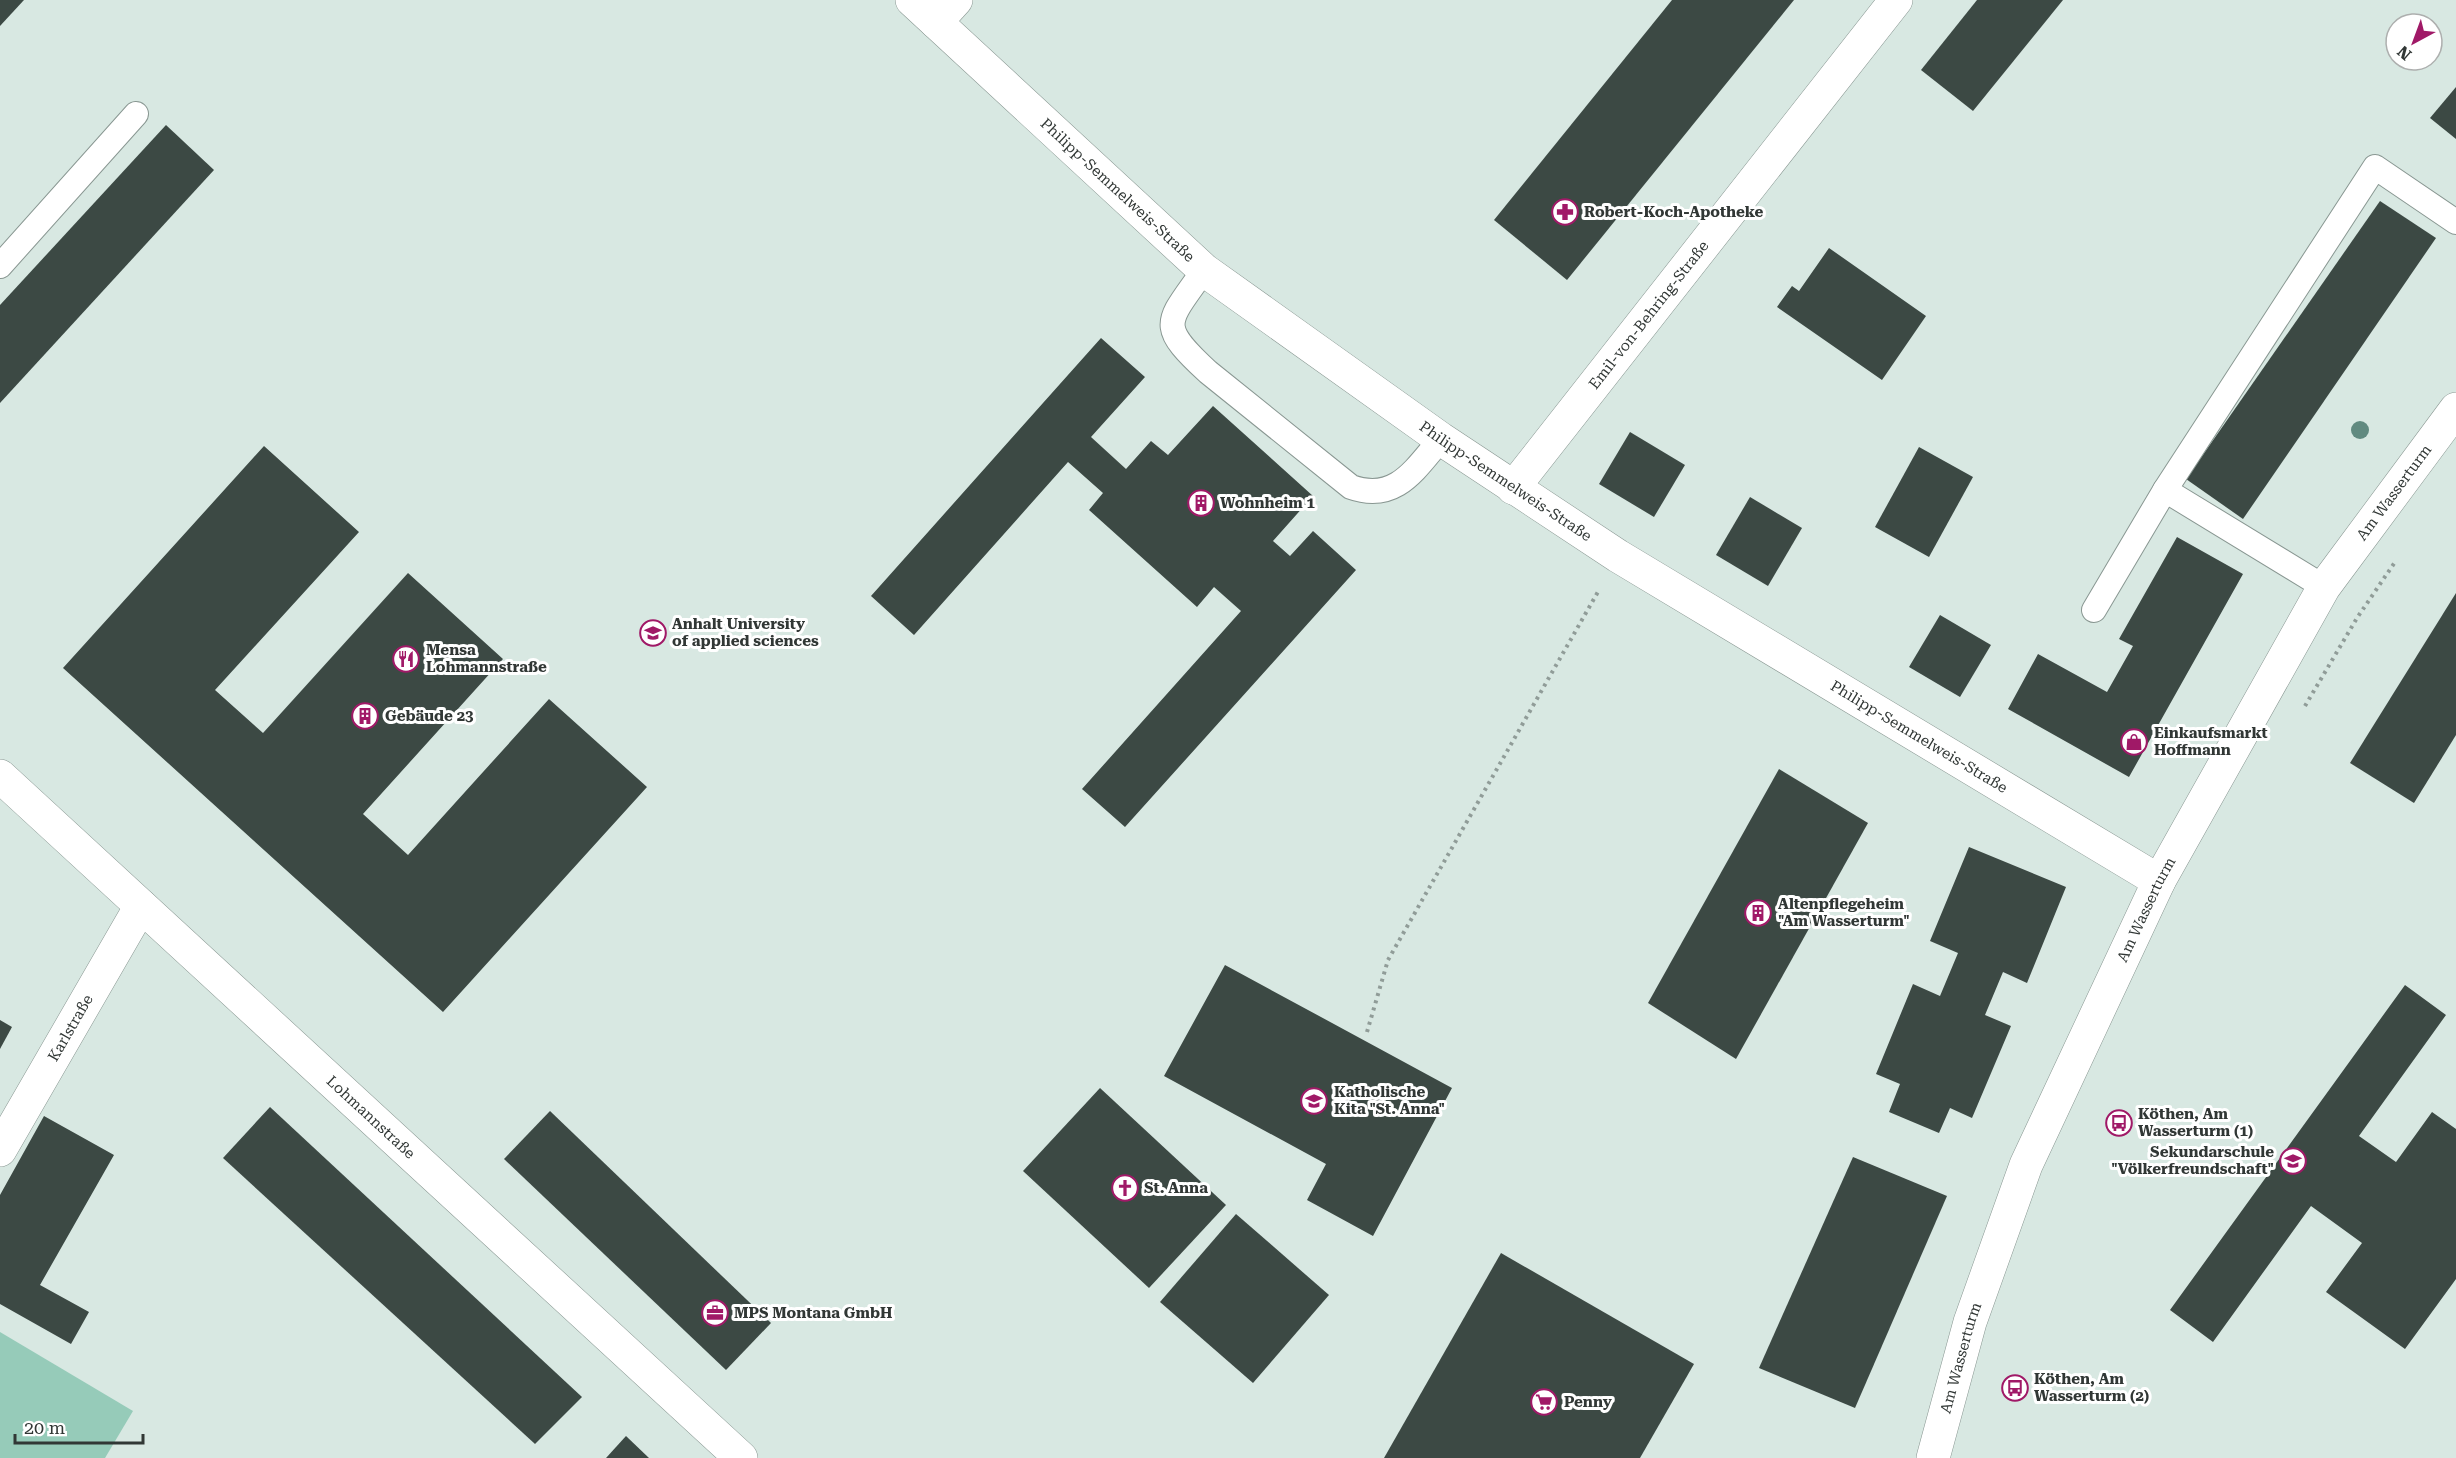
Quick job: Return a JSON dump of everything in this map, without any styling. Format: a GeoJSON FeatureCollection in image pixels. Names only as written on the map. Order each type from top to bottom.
{"type":"FeatureCollection","features":[{"type":"Feature","properties":{"kind":"street","name":"Emil-von-Behring-Straße"},"geometry":{"type":"LineString","coordinates":[[1513,488],[1896,0]]}},
{"type":"Feature","properties":{"kind":"street","name":"Philipp-Semmelweis-Straße"},"geometry":{"type":"LineString","coordinates":[[935,7],[1204,270],[1441,439],[1618,556],[2159,881]]}},
{"type":"Feature","properties":{"kind":"street","name":"Am Wasserturm"},"geometry":{"type":"LineString","coordinates":[[1933,1458],[1970,1322],[2026,1166],[2159,881],[2324,587],[2456,409]]}},
{"type":"Feature","properties":{"kind":"street","name":"Lohmannstraße"},"geometry":{"type":"LineString","coordinates":[[0,776],[741,1458]]}},
{"type":"Feature","properties":{"kind":"street","name":"Karlstraße"},"geometry":{"type":"LineString","coordinates":[[0,1150],[141,906]]}},
{"type":"Feature","properties":{"kind":"lane"},"geometry":{"type":"LineString","coordinates":[[0,266],[136,114]]}},
{"type":"Feature","properties":{"kind":"lane"},"geometry":{"type":"LineString","coordinates":[[2094,610],[2165,490],[2374,167],[2456,222]]}},
{"type":"Feature","properties":{"kind":"lane"},"geometry":{"type":"LineString","coordinates":[[1204,270],[1172,317],[1177,340],[1208,372],[1351,487],[1371,492],[1389,489],[1408,477],[1441,439]]}},
{"type":"Feature","properties":{"kind":"lane"},"geometry":{"type":"LineString","coordinates":[[2165,490],[2324,587]]}},
{"type":"Feature","properties":{"kind":"path"},"geometry":{"type":"LineString","coordinates":[[1366,1032],[1388,960],[1618,556]]}},
{"type":"Feature","properties":{"kind":"path"},"geometry":{"type":"LineString","coordinates":[[2304,709],[2357,618],[2396,560]]}},
{"type":"Feature","properties":{"kind":"green space"},"geometry":{"type":"Polygon","coordinates":[[[0,1332],[133,1411],[105,1458],[0,1458],[0,1332]]]}},
{"type":"Feature","properties":{"kind":"building"},"geometry":{"type":"Polygon","coordinates":[[[0,0],[24,0],[0,26],[0,0]]]}},
{"type":"Feature","properties":{"kind":"building"},"geometry":{"type":"Polygon","coordinates":[[[1672,0],[1794,0],[1567,280],[1494,220],[1672,0]]]}},
{"type":"Feature","properties":{"kind":"building"},"geometry":{"type":"Polygon","coordinates":[[[1977,0],[2063,0],[1973,111],[1921,70],[1977,0]]]}},
{"type":"Feature","properties":{"kind":"building"},"geometry":{"type":"Polygon","coordinates":[[[2456,87],[2456,139],[2430,118],[2456,87]]]}},
{"type":"Feature","properties":{"kind":"building"},"geometry":{"type":"Polygon","coordinates":[[[166,125],[214,170],[0,403],[0,305],[166,125]]]}},
{"type":"Feature","properties":{"kind":"building"},"geometry":{"type":"Polygon","coordinates":[[[2380,201],[2436,238],[2243,519],[2186,479],[2380,201]]]}},
{"type":"Feature","properties":{"kind":"building"},"geometry":{"type":"Polygon","coordinates":[[[1829,248],[1926,316],[1882,380],[1777,307],[1792,286],[1799,291],[1829,248]]]}},
{"type":"Feature","properties":{"kind":"building"},"geometry":{"type":"Polygon","coordinates":[[[1101,338],[1145,377],[1091,437],[1126,469],[1151,441],[1168,455],[1213,406],[1313,496],[1273,541],[1290,556],[1313,531],[1356,570],[1125,827],[1082,789],[1241,611],[1214,587],[1197,607],[1089,510],[1103,493],[1068,462],[914,635],[871,596],[1101,338]]]}},
{"type":"Feature","properties":{"kind":"building"},"geometry":{"type":"Polygon","coordinates":[[[1630,432],[1685,465],[1654,517],[1599,484],[1630,432]]]}},
{"type":"Feature","properties":{"kind":"building","name":"Gebäude 23"},"geometry":{"type":"Polygon","coordinates":[[[264,446],[359,532],[215,690],[263,733],[408,573],[503,659],[363,814],[408,855],[549,699],[647,787],[443,1012],[63,668],[264,446]]]}},
{"type":"Feature","properties":{"kind":"building"},"geometry":{"type":"Polygon","coordinates":[[[1919,447],[1973,477],[1929,557],[1875,527],[1919,447]]]}},
{"type":"Feature","properties":{"kind":"building"},"geometry":{"type":"Polygon","coordinates":[[[1750,497],[1802,528],[1768,586],[1716,555],[1750,497]]]}},
{"type":"Feature","properties":{"kind":"building"},"geometry":{"type":"Polygon","coordinates":[[[2177,537],[2243,574],[2129,777],[2008,709],[2038,654],[2107,692],[2133,646],[2119,639],[2177,537]]]}},
{"type":"Feature","properties":{"kind":"building"},"geometry":{"type":"Polygon","coordinates":[[[2456,593],[2456,735],[2414,803],[2350,763],[2456,593]]]}},
{"type":"Feature","properties":{"kind":"building"},"geometry":{"type":"Polygon","coordinates":[[[1940,615],[1991,645],[1960,697],[1909,667],[1940,615]]]}},
{"type":"Feature","properties":{"kind":"building","name":"Altenpflegeheim \"Am Wasserturm\""},"geometry":{"type":"Polygon","coordinates":[[[1779,769],[1868,823],[1736,1059],[1648,1003],[1779,769]]]}},
{"type":"Feature","properties":{"kind":"building"},"geometry":{"type":"Polygon","coordinates":[[[1969,847],[2066,887],[2027,983],[2003,972],[1985,1015],[2011,1026],[1972,1118],[1950,1108],[1939,1133],[1889,1112],[1900,1084],[1876,1074],[1913,984],[1940,996],[1958,953],[1930,941],[1969,847]]]}},
{"type":"Feature","properties":{"kind":"building"},"geometry":{"type":"Polygon","coordinates":[[[1225,965],[1452,1088],[1373,1236],[1307,1200],[1326,1164],[1164,1076],[1225,965]]]}},
{"type":"Feature","properties":{"kind":"building"},"geometry":{"type":"Polygon","coordinates":[[[2405,985],[2446,1015],[2359,1136],[2396,1162],[2432,1112],[2456,1129],[2456,1279],[2405,1349],[2326,1292],[2362,1243],[2311,1206],[2213,1342],[2170,1310],[2405,985]]]}},
{"type":"Feature","properties":{"kind":"building"},"geometry":{"type":"Polygon","coordinates":[[[0,1020],[12,1027],[0,1049],[0,1020]]]}},
{"type":"Feature","properties":{"kind":"building","name":"St. Anna"},"geometry":{"type":"Polygon","coordinates":[[[1100,1088],[1226,1205],[1149,1288],[1023,1171],[1100,1088]]]}},
{"type":"Feature","properties":{"kind":"building"},"geometry":{"type":"Polygon","coordinates":[[[270,1107],[582,1397],[535,1444],[223,1158],[270,1107]]]}},
{"type":"Feature","properties":{"kind":"building"},"geometry":{"type":"Polygon","coordinates":[[[550,1111],[771,1323],[726,1370],[504,1159],[550,1111]]]}},
{"type":"Feature","properties":{"kind":"building"},"geometry":{"type":"Polygon","coordinates":[[[44,1116],[114,1155],[40,1285],[89,1312],[71,1344],[0,1304],[0,1195],[44,1116]]]}},
{"type":"Feature","properties":{"kind":"building"},"geometry":{"type":"Polygon","coordinates":[[[1853,1157],[1947,1196],[1855,1408],[1759,1368],[1853,1157]]]}},
{"type":"Feature","properties":{"kind":"building"},"geometry":{"type":"Polygon","coordinates":[[[1236,1214],[1329,1295],[1253,1383],[1160,1302],[1236,1214]]]}},
{"type":"Feature","properties":{"kind":"building"},"geometry":{"type":"Polygon","coordinates":[[[1501,1253],[1694,1364],[1640,1458],[1384,1458],[1501,1253]]]}},
{"type":"Feature","properties":{"kind":"building"},"geometry":{"type":"Polygon","coordinates":[[[626,1436],[649,1458],[606,1458],[626,1436]]]}},
{"type":"Feature","properties":{"kind":"place","name":"Robert-Koch-Apotheke"},"geometry":{"type":"Point","coordinates":[1565,212]}},
{"type":"Feature","properties":{"kind":"place","name":"Wohnheim 1"},"geometry":{"type":"Point","coordinates":[1201,503]}},
{"type":"Feature","properties":{"kind":"place","name":"Anhalt University of applied sciences"},"geometry":{"type":"Point","coordinates":[653,633]}},
{"type":"Feature","properties":{"kind":"place","name":"Mensa Lohmannstraße"},"geometry":{"type":"Point","coordinates":[406,659]}},
{"type":"Feature","properties":{"kind":"place","name":"Gebäude 23"},"geometry":{"type":"Point","coordinates":[365,716]}},
{"type":"Feature","properties":{"kind":"place","name":"Einkaufsmarkt Hoffmann"},"geometry":{"type":"Point","coordinates":[2134,742]}},
{"type":"Feature","properties":{"kind":"place","name":"Altenpflegeheim \"Am Wasserturm\""},"geometry":{"type":"Point","coordinates":[1758,913]}},
{"type":"Feature","properties":{"kind":"place","name":"Katholische Kita \"St. Anna\""},"geometry":{"type":"Point","coordinates":[1314,1101]}},
{"type":"Feature","properties":{"kind":"place","name":"Köthen, Am Wasserturm (1)"},"geometry":{"type":"Point","coordinates":[2119,1123]}},
{"type":"Feature","properties":{"kind":"place","name":"Sekundarschule \"Völkerfreundschaft\""},"geometry":{"type":"Point","coordinates":[2293,1161]}},
{"type":"Feature","properties":{"kind":"place","name":"St. Anna"},"geometry":{"type":"Point","coordinates":[1125,1188]}},
{"type":"Feature","properties":{"kind":"place","name":"MPS Montana GmbH"},"geometry":{"type":"Point","coordinates":[715,1313]}},
{"type":"Feature","properties":{"kind":"place","name":"Köthen, Am Wasserturm (2)"},"geometry":{"type":"Point","coordinates":[2015,1388]}},
{"type":"Feature","properties":{"kind":"place","name":"Penny"},"geometry":{"type":"Point","coordinates":[1544,1402]}}]}
